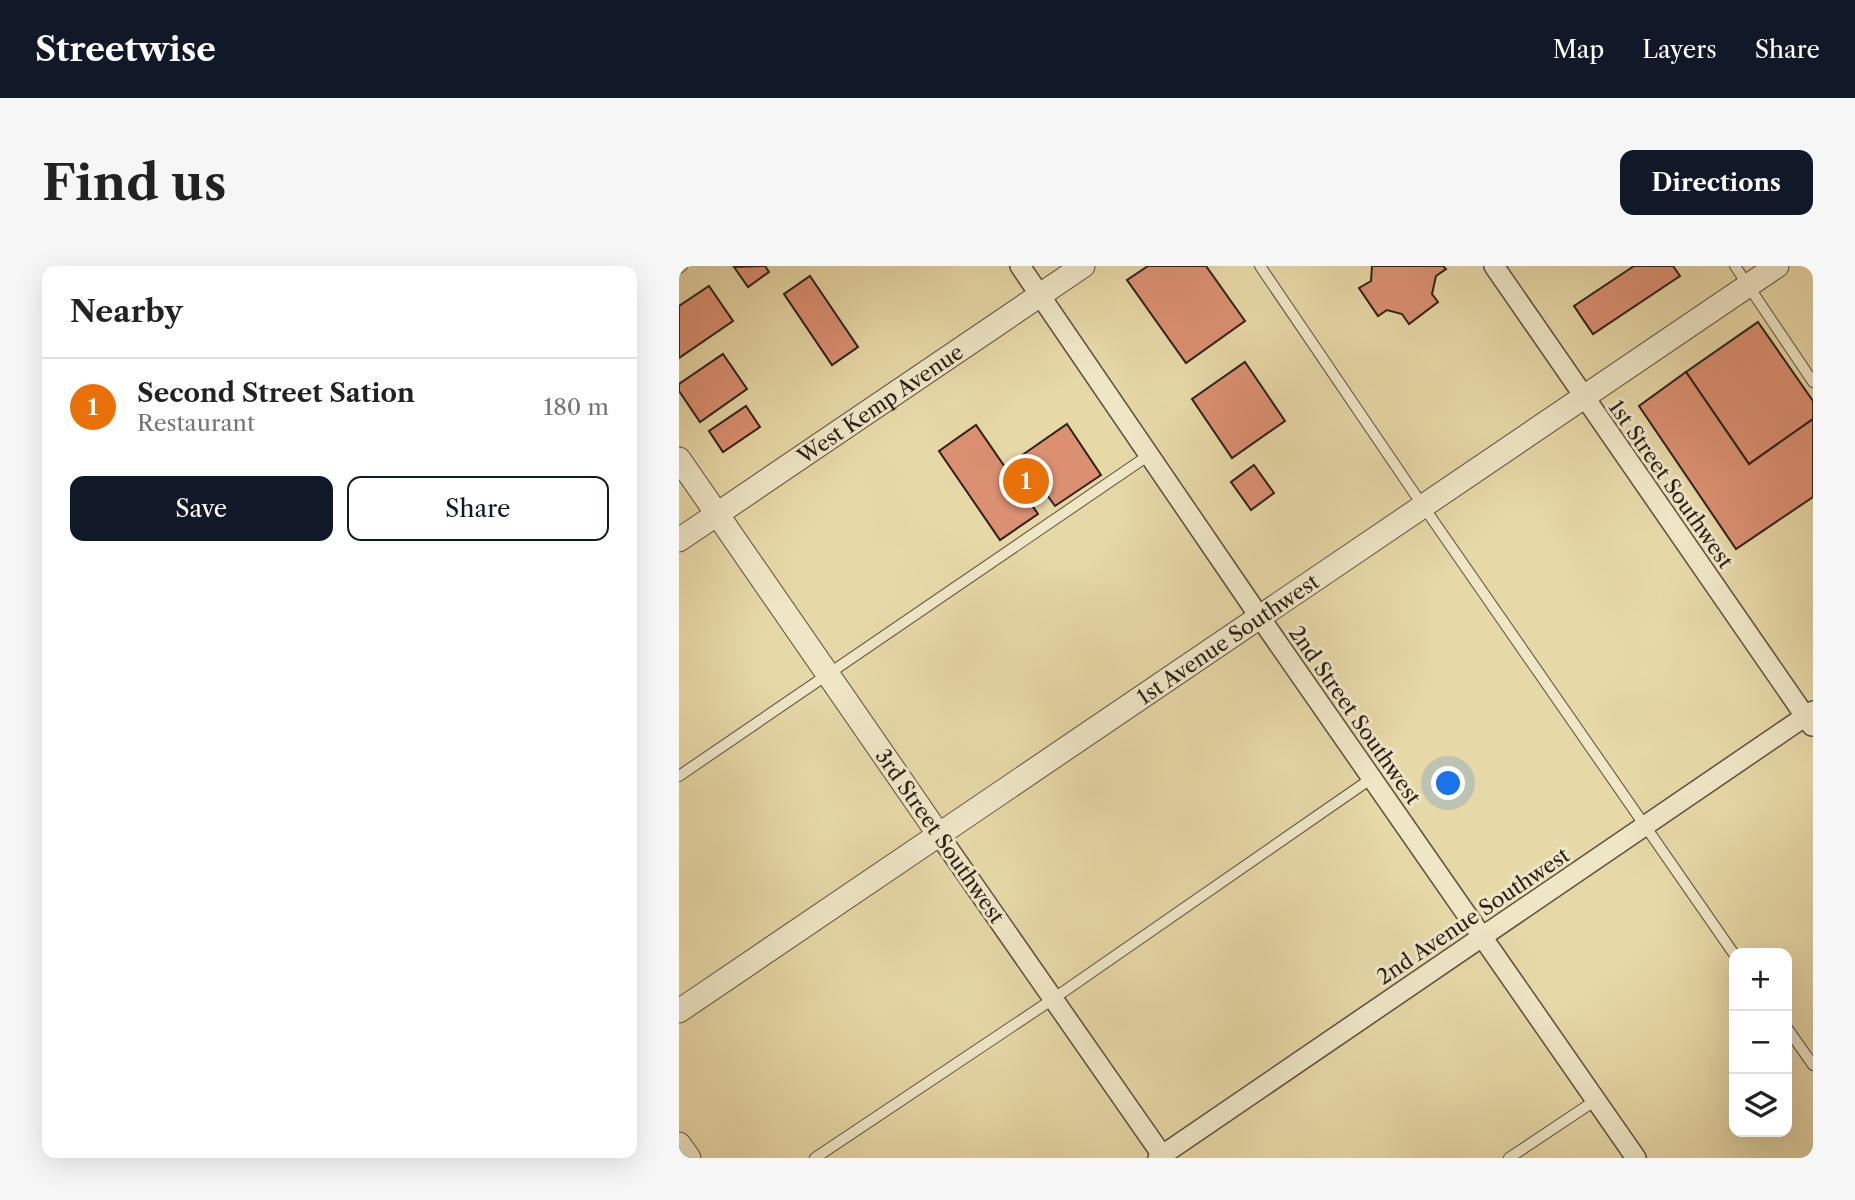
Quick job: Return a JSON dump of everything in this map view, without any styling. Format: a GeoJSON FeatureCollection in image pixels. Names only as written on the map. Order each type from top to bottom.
{"type":"FeatureCollection","features":[{"type":"Feature","properties":{"kind":"street","name":"2nd Street Southwest"},"geometry":{"type":"LineString","coordinates":[[1020,266],[1259,617],[1636,1158]]}},
{"type":"Feature","properties":{"kind":"street","name":"West Kemp Avenue"},"geometry":{"type":"LineString","coordinates":[[679,540],[1083,266]]}},
{"type":"Feature","properties":{"kind":"street","name":"1st Street Southwest"},"geometry":{"type":"LineString","coordinates":[[1495,266],[1584,398],[1810,718]]}},
{"type":"Feature","properties":{"kind":"street","name":"1st Avenue Southwest"},"geometry":{"type":"LineString","coordinates":[[679,1011],[1777,266]]}},
{"type":"Feature","properties":{"kind":"street","name":"3rd Street Southwest"},"geometry":{"type":"LineString","coordinates":[[679,459],[1161,1157]]}},
{"type":"Feature","properties":{"kind":"street","name":"2nd Avenue Southwest"},"geometry":{"type":"LineString","coordinates":[[1161,1157],[1644,827],[1810,718]]}},
{"type":"Feature","properties":{"kind":"street"},"geometry":{"type":"LineString","coordinates":[[679,1144],[688,1158]]}},
{"type":"Feature","properties":{"kind":"lane"},"geometry":{"type":"LineString","coordinates":[[1260,266],[1730,948]]}},
{"type":"Feature","properties":{"kind":"lane"},"geometry":{"type":"LineString","coordinates":[[1735,266],[1813,382]]}},
{"type":"Feature","properties":{"kind":"lane"},"geometry":{"type":"LineString","coordinates":[[679,776],[1149,455]]}},
{"type":"Feature","properties":{"kind":"lane"},"geometry":{"type":"LineString","coordinates":[[815,1158],[1053,999],[1372,778]]}},
{"type":"Feature","properties":{"kind":"lane"},"geometry":{"type":"LineString","coordinates":[[1792,1035],[1813,1065]]}},
{"type":"Feature","properties":{"kind":"lane"},"geometry":{"type":"LineString","coordinates":[[1509,1158],[1596,1100]]}},
{"type":"Feature","properties":{"kind":"building"},"geometry":{"type":"Polygon","coordinates":[[[765,266],[769,272],[748,287],[734,267],[765,266]]]}},
{"type":"Feature","properties":{"kind":"building"},"geometry":{"type":"Polygon","coordinates":[[[1148,266],[1206,266],[1245,321],[1186,363],[1127,280],[1148,266]]]}},
{"type":"Feature","properties":{"kind":"building"},"geometry":{"type":"Polygon","coordinates":[[[1372,266],[1443,266],[1446,269],[1436,276],[1432,294],[1438,302],[1409,324],[1402,314],[1387,310],[1378,316],[1359,288],[1371,281],[1372,266]]]}},
{"type":"Feature","properties":{"kind":"building"},"geometry":{"type":"Polygon","coordinates":[[[1634,266],[1673,266],[1680,276],[1593,334],[1574,306],[1634,266]]]}},
{"type":"Feature","properties":{"kind":"building"},"geometry":{"type":"Polygon","coordinates":[[[810,276],[858,347],[832,365],[784,294],[810,276]]]}},
{"type":"Feature","properties":{"kind":"building"},"geometry":{"type":"Polygon","coordinates":[[[709,286],[733,321],[679,358],[679,306],[709,286]]]}},
{"type":"Feature","properties":{"kind":"building"},"geometry":{"type":"Polygon","coordinates":[[[1758,322],[1813,401],[1813,419],[1749,464],[1686,372],[1758,322]]]}},
{"type":"Feature","properties":{"kind":"building"},"geometry":{"type":"Polygon","coordinates":[[[723,354],[747,389],[700,422],[679,391],[679,384],[723,354]]]}},
{"type":"Feature","properties":{"kind":"building"},"geometry":{"type":"Polygon","coordinates":[[[1245,362],[1285,421],[1232,458],[1192,399],[1245,362]]]}},
{"type":"Feature","properties":{"kind":"building"},"geometry":{"type":"Polygon","coordinates":[[[1686,372],[1749,464],[1813,419],[1813,497],[1736,549],[1639,406],[1686,372]]]}},
{"type":"Feature","properties":{"kind":"building"},"geometry":{"type":"Polygon","coordinates":[[[746,406],[760,427],[723,452],[709,431],[746,406]]]}},
{"type":"Feature","properties":{"kind":"building"},"geometry":{"type":"Polygon","coordinates":[[[1067,424],[1101,475],[1055,506],[1042,488],[1027,498],[1038,514],[1000,540],[939,451],[976,425],[1005,467],[1067,424]]]}},
{"type":"Feature","properties":{"kind":"building"},"geometry":{"type":"Polygon","coordinates":[[[1254,465],[1274,493],[1251,510],[1231,482],[1254,465]]]}},
{"type":"Feature","properties":{"kind":"place","name":"Second Street Sation"},"geometry":{"type":"Point","coordinates":[1026,481]}}]}
